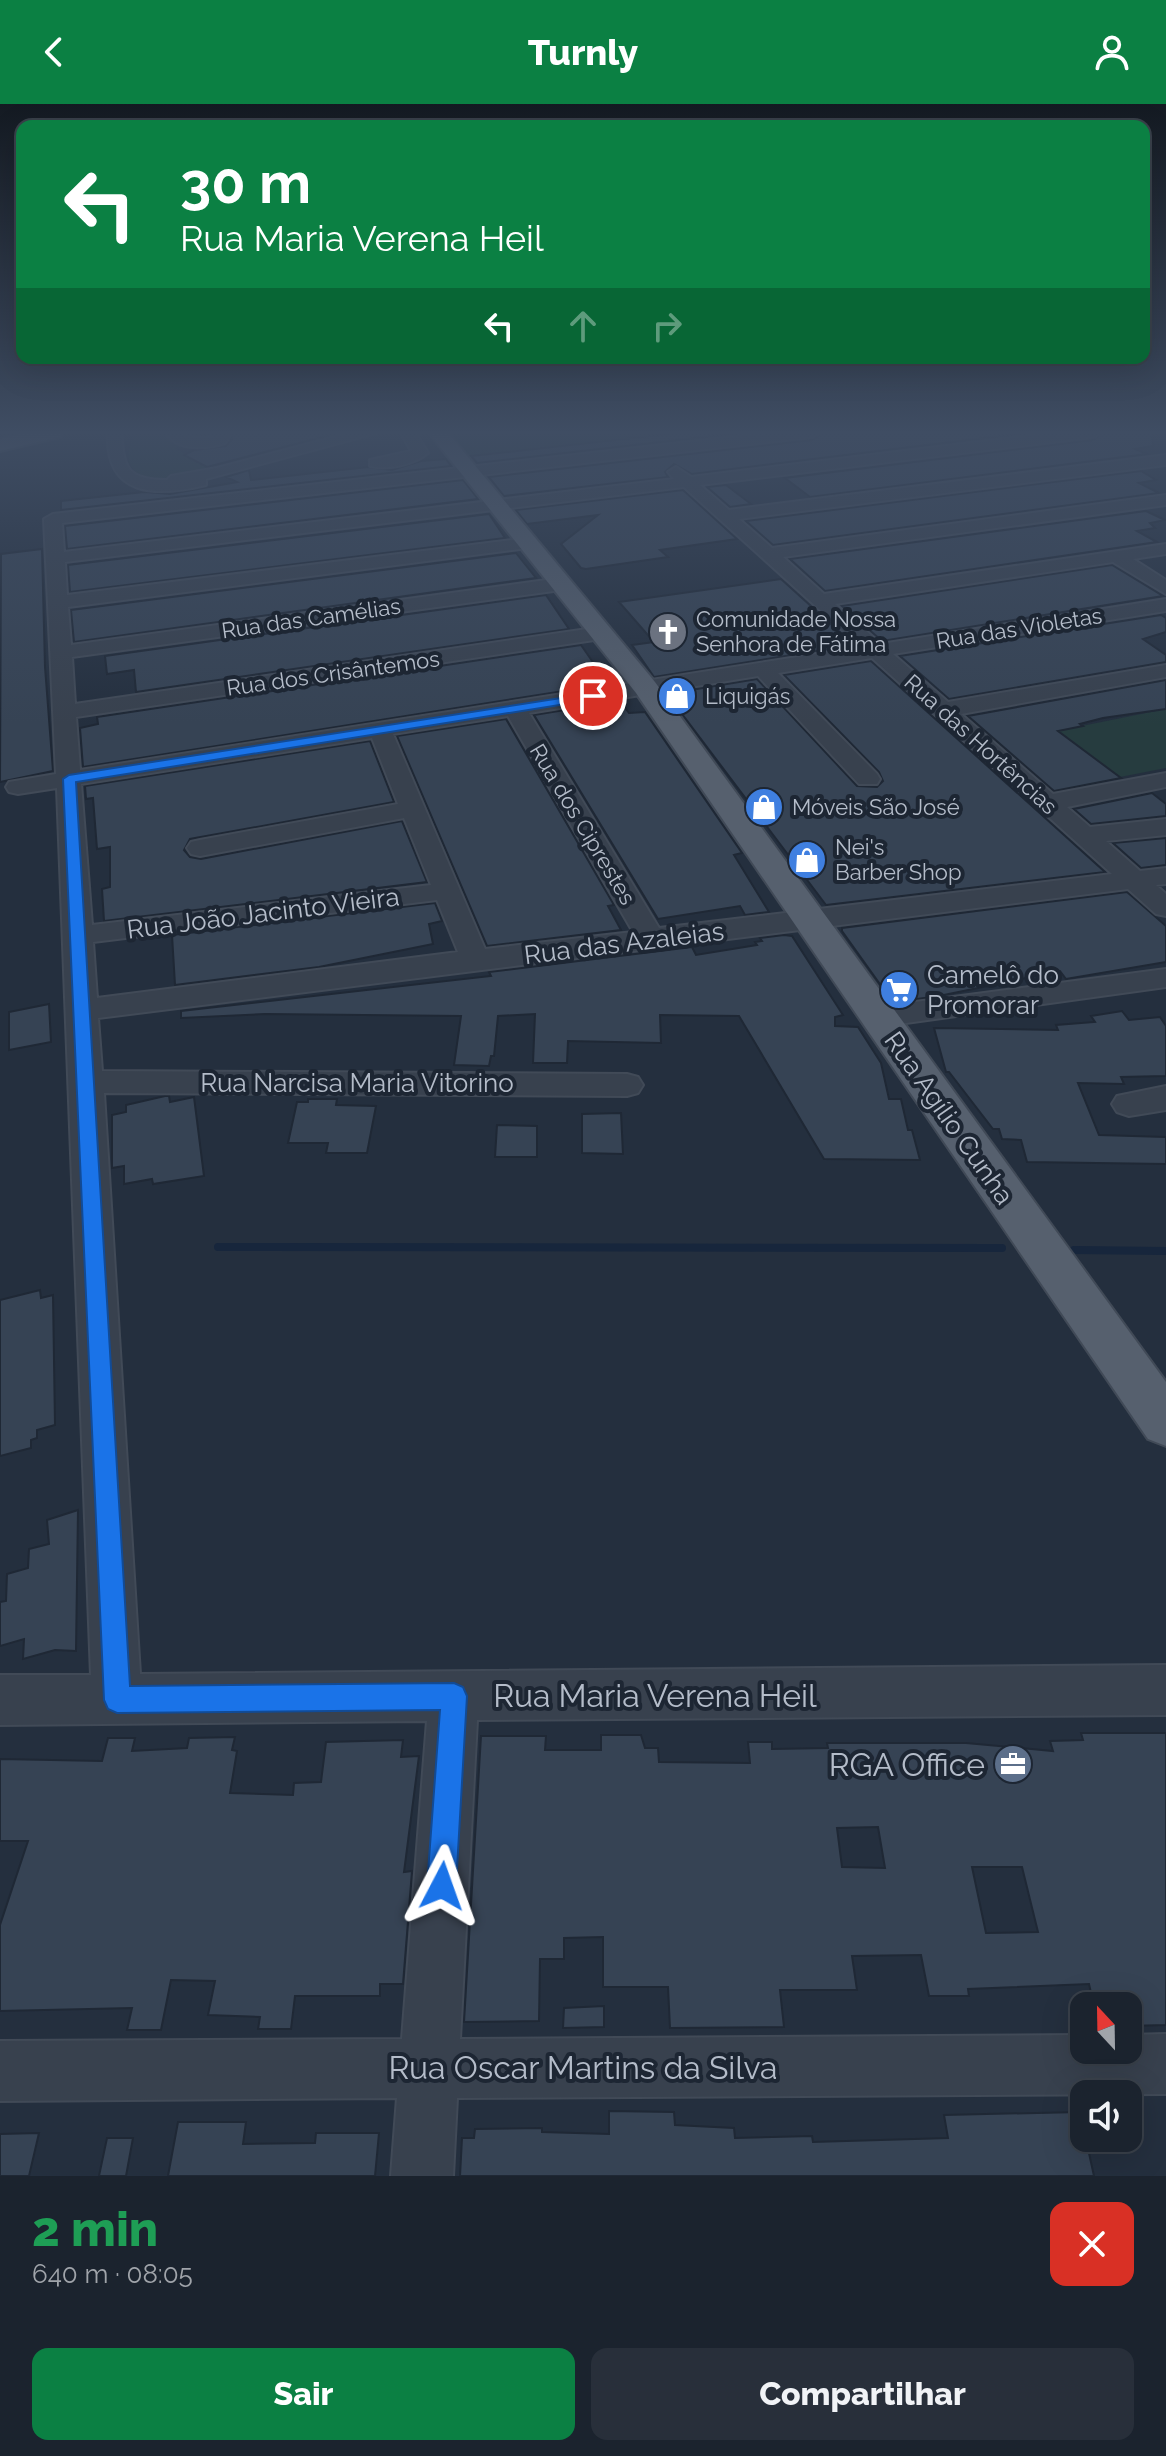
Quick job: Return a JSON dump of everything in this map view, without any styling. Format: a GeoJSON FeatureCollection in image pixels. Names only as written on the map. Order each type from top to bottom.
{"type":"FeatureCollection","features":[{"type":"Feature","properties":{"kind":"main road","name":"Rua Agílio Cunha"},"geometry":{"type":"LineString","coordinates":[[517,530],[646,688],[1166,1423]]}},
{"type":"Feature","properties":{"kind":"street"},"geometry":{"type":"LineString","coordinates":[[54,530],[87,1082],[117,1700]]}},
{"type":"Feature","properties":{"kind":"street"},"geometry":{"type":"LineString","coordinates":[[56,558],[292,530]]}},
{"type":"Feature","properties":{"kind":"street","name":"Rua das Hortências"},"geometry":{"type":"LineString","coordinates":[[741,530],[1166,908]]}},
{"type":"Feature","properties":{"kind":"street"},"geometry":{"type":"LineString","coordinates":[[768,554],[949,530]]}},
{"type":"Feature","properties":{"kind":"street"},"geometry":{"type":"LineString","coordinates":[[58,602],[528,543]]}},
{"type":"Feature","properties":{"kind":"street"},"geometry":{"type":"LineString","coordinates":[[820,600],[1166,549]]}},
{"type":"Feature","properties":{"kind":"street"},"geometry":{"type":"LineString","coordinates":[[1115,556],[1166,588]]}},
{"type":"Feature","properties":{"kind":"street","name":"Rua das Camélias"},"geometry":{"type":"LineString","coordinates":[[62,652],[561,584]]}},
{"type":"Feature","properties":{"kind":"street","name":"Rua das Violetas"},"geometry":{"type":"LineString","coordinates":[[18,787],[1166,605]]}},
{"type":"Feature","properties":{"kind":"street","name":"Rua dos Crisântemos"},"geometry":{"type":"LineString","coordinates":[[65,712],[601,633]]}},
{"type":"Feature","properties":{"kind":"street"},"geometry":{"type":"LineString","coordinates":[[763,669],[868,779]]}},
{"type":"Feature","properties":{"kind":"street"},"geometry":{"type":"LineString","coordinates":[[943,710],[1166,671]]}},
{"type":"Feature","properties":{"kind":"street","name":"Rua dos Ciprestes"},"geometry":{"type":"LineString","coordinates":[[515,708],[652,940]]}},
{"type":"Feature","properties":{"kind":"street"},"geometry":{"type":"LineString","coordinates":[[380,730],[476,961]]}},
{"type":"Feature","properties":{"kind":"street"},"geometry":{"type":"LineString","coordinates":[[1047,803],[1166,780]]}},
{"type":"Feature","properties":{"kind":"street"},"geometry":{"type":"LineString","coordinates":[[200,848],[413,809]]}},
{"type":"Feature","properties":{"kind":"street"},"geometry":{"type":"LineString","coordinates":[[1084,835],[1166,827]]}},
{"type":"Feature","properties":{"kind":"street","name":"Rua das Azaleias"},"geometry":{"type":"LineString","coordinates":[[83,1010],[191,994],[1166,876]]}},
{"type":"Feature","properties":{"kind":"street","name":"Rua João Jacinto Vieira"},"geometry":{"type":"LineString","coordinates":[[79,935],[447,891]]}},
{"type":"Feature","properties":{"kind":"street"},"geometry":{"type":"LineString","coordinates":[[877,1017],[1166,978]]}},
{"type":"Feature","properties":{"kind":"street","name":"Rua Narcisa Maria Vitorino"},"geometry":{"type":"LineString","coordinates":[[87,1082],[627,1085]]}},
{"type":"Feature","properties":{"kind":"street"},"geometry":{"type":"LineString","coordinates":[[1129,1104],[1166,1098]]}},
{"type":"Feature","properties":{"kind":"street","name":"Rua Maria Verena Heil"},"geometry":{"type":"LineString","coordinates":[[0,1700],[1166,1690]]}},
{"type":"Feature","properties":{"kind":"street"},"geometry":{"type":"LineString","coordinates":[[422,2176],[454,1696]]}},
{"type":"Feature","properties":{"kind":"street","name":"Rua Oscar Martins da Silva"},"geometry":{"type":"LineString","coordinates":[[0,2071],[1166,2064]]}},
{"type":"Feature","properties":{"kind":"green space"},"geometry":{"type":"Polygon","coordinates":[[[1166,709],[1166,768],[1120,777],[1057,731],[1166,709]]]}},
{"type":"Feature","properties":{"kind":"building"},"geometry":{"type":"Polygon","coordinates":[[[65,530],[226,530],[67,549],[65,530]]]}},
{"type":"Feature","properties":{"kind":"building"},"geometry":{"type":"Polygon","coordinates":[[[359,530],[499,530],[505,538],[70,592],[68,565],[359,530]]]}},
{"type":"Feature","properties":{"kind":"building"},"geometry":{"type":"Polygon","coordinates":[[[579,530],[727,530],[737,539],[660,550],[668,557],[586,569],[581,568],[561,544],[579,530]]]}},
{"type":"Feature","properties":{"kind":"building"},"geometry":{"type":"Polygon","coordinates":[[[756,530],[887,530],[773,545],[756,530]]]}},
{"type":"Feature","properties":{"kind":"building"},"geometry":{"type":"Polygon","coordinates":[[[1007,530],[1145,530],[1137,531],[1157,542],[825,591],[790,559],[1007,530]]]}},
{"type":"Feature","properties":{"kind":"building"},"geometry":{"type":"Polygon","coordinates":[[[42,549],[45,667],[53,771],[0,782],[1,554],[42,549]]]}},
{"type":"Feature","properties":{"kind":"building"},"geometry":{"type":"Polygon","coordinates":[[[516,553],[536,578],[74,642],[71,610],[516,553]]]}},
{"type":"Feature","properties":{"kind":"building"},"geometry":{"type":"Polygon","coordinates":[[[1112,565],[1163,596],[882,641],[842,606],[1112,565]]]}},
{"type":"Feature","properties":{"kind":"building"},"geometry":{"type":"Polygon","coordinates":[[[781,579],[854,645],[654,677],[632,645],[654,642],[619,602],[781,579]]]}},
{"type":"Feature","properties":{"kind":"building"},"geometry":{"type":"Polygon","coordinates":[[[546,595],[569,629],[136,692],[134,670],[107,674],[105,656],[546,595]]]}},
{"type":"Feature","properties":{"kind":"building"},"geometry":{"type":"Polygon","coordinates":[[[1161,615],[1166,618],[1166,632],[1143,639],[1166,655],[1166,662],[949,699],[900,656],[1161,615]]]}},
{"type":"Feature","properties":{"kind":"building"},"geometry":{"type":"Polygon","coordinates":[[[581,645],[608,684],[83,767],[80,728],[98,724],[97,717],[581,645]]]}},
{"type":"Feature","properties":{"kind":"building"},"geometry":{"type":"Polygon","coordinates":[[[871,661],[1105,872],[826,905],[667,694],[757,679],[857,786],[877,787],[883,781],[879,772],[784,675],[871,661]]]}},
{"type":"Feature","properties":{"kind":"building"},"geometry":{"type":"Polygon","coordinates":[[[1166,680],[1166,709],[1103,718],[1058,731],[1121,778],[1054,791],[968,716],[1166,680]]]}},
{"type":"Feature","properties":{"kind":"building"},"geometry":{"type":"Polygon","coordinates":[[[620,701],[629,713],[645,712],[742,853],[734,855],[769,912],[745,915],[740,906],[658,919],[534,715],[620,701]]]}},
{"type":"Feature","properties":{"kind":"building"},"geometry":{"type":"Polygon","coordinates":[[[506,719],[614,905],[608,906],[621,930],[487,946],[397,736],[506,719]]]}},
{"type":"Feature","properties":{"kind":"building"},"geometry":{"type":"Polygon","coordinates":[[[370,741],[394,802],[190,839],[184,850],[190,857],[201,859],[402,821],[427,882],[104,921],[102,889],[110,887],[110,847],[97,849],[93,798],[86,799],[85,786],[370,741]]]}},
{"type":"Feature","properties":{"kind":"building"},"geometry":{"type":"Polygon","coordinates":[[[1152,793],[1166,804],[1166,816],[1091,824],[1074,809],[1152,793]]]}},
{"type":"Feature","properties":{"kind":"building"},"geometry":{"type":"Polygon","coordinates":[[[1166,838],[1166,865],[1141,868],[1113,843],[1166,838]]]}},
{"type":"Feature","properties":{"kind":"building"},"geometry":{"type":"Polygon","coordinates":[[[1127,892],[1166,926],[1166,962],[1066,979],[1060,971],[895,1002],[842,931],[842,928],[1127,892]]]}},
{"type":"Feature","properties":{"kind":"building"},"geometry":{"type":"Polygon","coordinates":[[[435,903],[442,921],[429,924],[433,944],[319,967],[175,985],[172,935],[435,903]]]}},
{"type":"Feature","properties":{"kind":"building"},"geometry":{"type":"Polygon","coordinates":[[[792,936],[843,1015],[835,1017],[835,1026],[858,1027],[881,1063],[889,1099],[901,1099],[908,1130],[912,1130],[920,1160],[824,1159],[739,1016],[660,1015],[661,1043],[568,1041],[567,1063],[533,1063],[535,1014],[498,1016],[494,1056],[491,1056],[489,1066],[454,1065],[461,1016],[265,1014],[181,1018],[181,1011],[491,976],[489,972],[692,947],[696,955],[757,945],[755,942],[762,941],[760,938],[792,936]]]}},
{"type":"Feature","properties":{"kind":"building"},"geometry":{"type":"Polygon","coordinates":[[[49,1004],[51,1042],[9,1050],[9,1012],[49,1004]]]}},
{"type":"Feature","properties":{"kind":"building"},"geometry":{"type":"Polygon","coordinates":[[[1122,1011],[1129,1020],[1160,1017],[1166,1026],[1166,1076],[1121,1077],[1124,1084],[1078,1083],[1099,1135],[1166,1137],[1166,1164],[1027,1162],[1021,1140],[1002,1139],[999,1129],[993,1129],[946,1072],[934,1028],[1058,1030],[1056,1025],[1095,1022],[1091,1016],[1122,1011]]]}},
{"type":"Feature","properties":{"kind":"building"},"geometry":{"type":"Polygon","coordinates":[[[169,1096],[170,1102],[194,1097],[204,1176],[153,1184],[152,1179],[124,1184],[124,1166],[112,1168],[112,1115],[126,1112],[126,1105],[169,1096]]]}},
{"type":"Feature","properties":{"kind":"building"},"geometry":{"type":"Polygon","coordinates":[[[308,1099],[337,1099],[336,1105],[376,1106],[367,1153],[326,1153],[328,1143],[288,1143],[297,1102],[308,1102],[308,1099]]]}},
{"type":"Feature","properties":{"kind":"building"},"geometry":{"type":"Polygon","coordinates":[[[621,1113],[623,1154],[582,1153],[582,1114],[621,1113]]]}},
{"type":"Feature","properties":{"kind":"building"},"geometry":{"type":"Polygon","coordinates":[[[497,1125],[537,1126],[537,1157],[495,1157],[497,1125]]]}},
{"type":"Feature","properties":{"kind":"building"},"geometry":{"type":"Polygon","coordinates":[[[40,1290],[41,1298],[53,1295],[55,1425],[37,1430],[37,1438],[31,1440],[31,1448],[0,1456],[0,1300],[40,1290]]]}},
{"type":"Feature","properties":{"kind":"building"},"geometry":{"type":"Polygon","coordinates":[[[78,1510],[76,1651],[55,1650],[23,1659],[24,1639],[0,1646],[0,1602],[6,1601],[7,1574],[28,1568],[29,1549],[49,1544],[47,1520],[78,1510]]]}},
{"type":"Feature","properties":{"kind":"building"},"geometry":{"type":"Polygon","coordinates":[[[1081,1733],[1166,1733],[1166,2025],[1142,2026],[1142,1992],[1091,1992],[1089,1984],[968,1989],[969,1996],[929,1996],[921,1955],[852,1956],[857,1990],[780,1990],[784,2027],[670,2028],[668,1987],[603,1987],[603,1937],[564,1938],[564,1959],[540,1959],[539,2021],[464,2022],[481,1736],[546,1736],[545,1750],[601,1750],[601,1735],[641,1735],[645,1748],[658,1748],[659,1762],[750,1763],[748,1742],[772,1742],[772,1749],[828,1748],[827,1743],[966,1743],[1053,1751],[1050,1741],[1083,1740],[1081,1733]],[[878,1827],[837,1828],[842,1867],[885,1868],[878,1827]],[[972,1867],[986,1933],[1038,1932],[1022,1867],[972,1867]]]}},
{"type":"Feature","properties":{"kind":"building"},"geometry":{"type":"Polygon","coordinates":[[[235,1737],[232,1750],[237,1751],[230,1793],[293,1795],[294,1783],[321,1782],[326,1742],[403,1740],[401,1757],[419,1756],[404,1872],[412,1871],[403,1984],[380,1984],[380,1996],[295,1996],[291,2029],[258,2029],[260,2017],[208,2015],[215,1981],[171,1980],[161,2030],[127,2030],[132,2008],[0,2011],[0,1925],[28,1841],[0,1841],[0,1759],[102,1761],[108,1738],[135,1738],[132,1751],[187,1748],[189,1738],[235,1737]]]}},
{"type":"Feature","properties":{"kind":"building"},"geometry":{"type":"Polygon","coordinates":[[[604,2006],[604,2027],[563,2028],[564,2008],[604,2006]]]}},
{"type":"Feature","properties":{"kind":"building"},"geometry":{"type":"Polygon","coordinates":[[[609,2111],[674,2112],[675,2125],[734,2128],[735,2138],[812,2136],[813,2142],[948,2138],[944,2115],[1070,2112],[1070,2152],[1089,2152],[1094,2176],[460,2176],[462,2138],[474,2138],[475,2129],[542,2128],[542,2132],[609,2134],[609,2111]]]}},
{"type":"Feature","properties":{"kind":"building"},"geometry":{"type":"Polygon","coordinates":[[[178,2122],[246,2122],[243,2144],[315,2143],[316,2133],[379,2133],[375,2176],[168,2176],[178,2122]]]}},
{"type":"Feature","properties":{"kind":"building"},"geometry":{"type":"Polygon","coordinates":[[[39,2133],[29,2176],[0,2176],[0,2134],[39,2133]]]}},
{"type":"Feature","properties":{"kind":"building"},"geometry":{"type":"Polygon","coordinates":[[[107,2138],[133,2138],[126,2176],[99,2176],[107,2138]]]}},
{"type":"Feature","properties":{"kind":"waterway"},"geometry":{"type":"LineString","coordinates":[[218,1247],[1002,1248]]}},
{"type":"Feature","properties":{"kind":"waterway"},"geometry":{"type":"LineString","coordinates":[[1074,1250],[1166,1251]]}},
{"type":"Feature","properties":{"kind":"place","name":"Comunidade Nossa Senhora de Fátima"},"geometry":{"type":"Point","coordinates":[668,632]}},
{"type":"Feature","properties":{"kind":"place","name":"Liquigás"},"geometry":{"type":"Point","coordinates":[677,696]}},
{"type":"Feature","properties":{"kind":"place","name":"Móveis São José"},"geometry":{"type":"Point","coordinates":[764,807]}},
{"type":"Feature","properties":{"kind":"place","name":"Nei's Barber Shop"},"geometry":{"type":"Point","coordinates":[807,860]}},
{"type":"Feature","properties":{"kind":"place","name":"Camelô do Promorar"},"geometry":{"type":"Point","coordinates":[899,990]}},
{"type":"Feature","properties":{"kind":"place","name":"RGA Office"},"geometry":{"type":"Point","coordinates":[1013,1764]}},
{"type":"Feature","properties":{"kind":"route"},"geometry":{"type":"LineString","coordinates":[[442,1886],[454,1696],[117,1700],[69,779],[593,696]]}}]}
